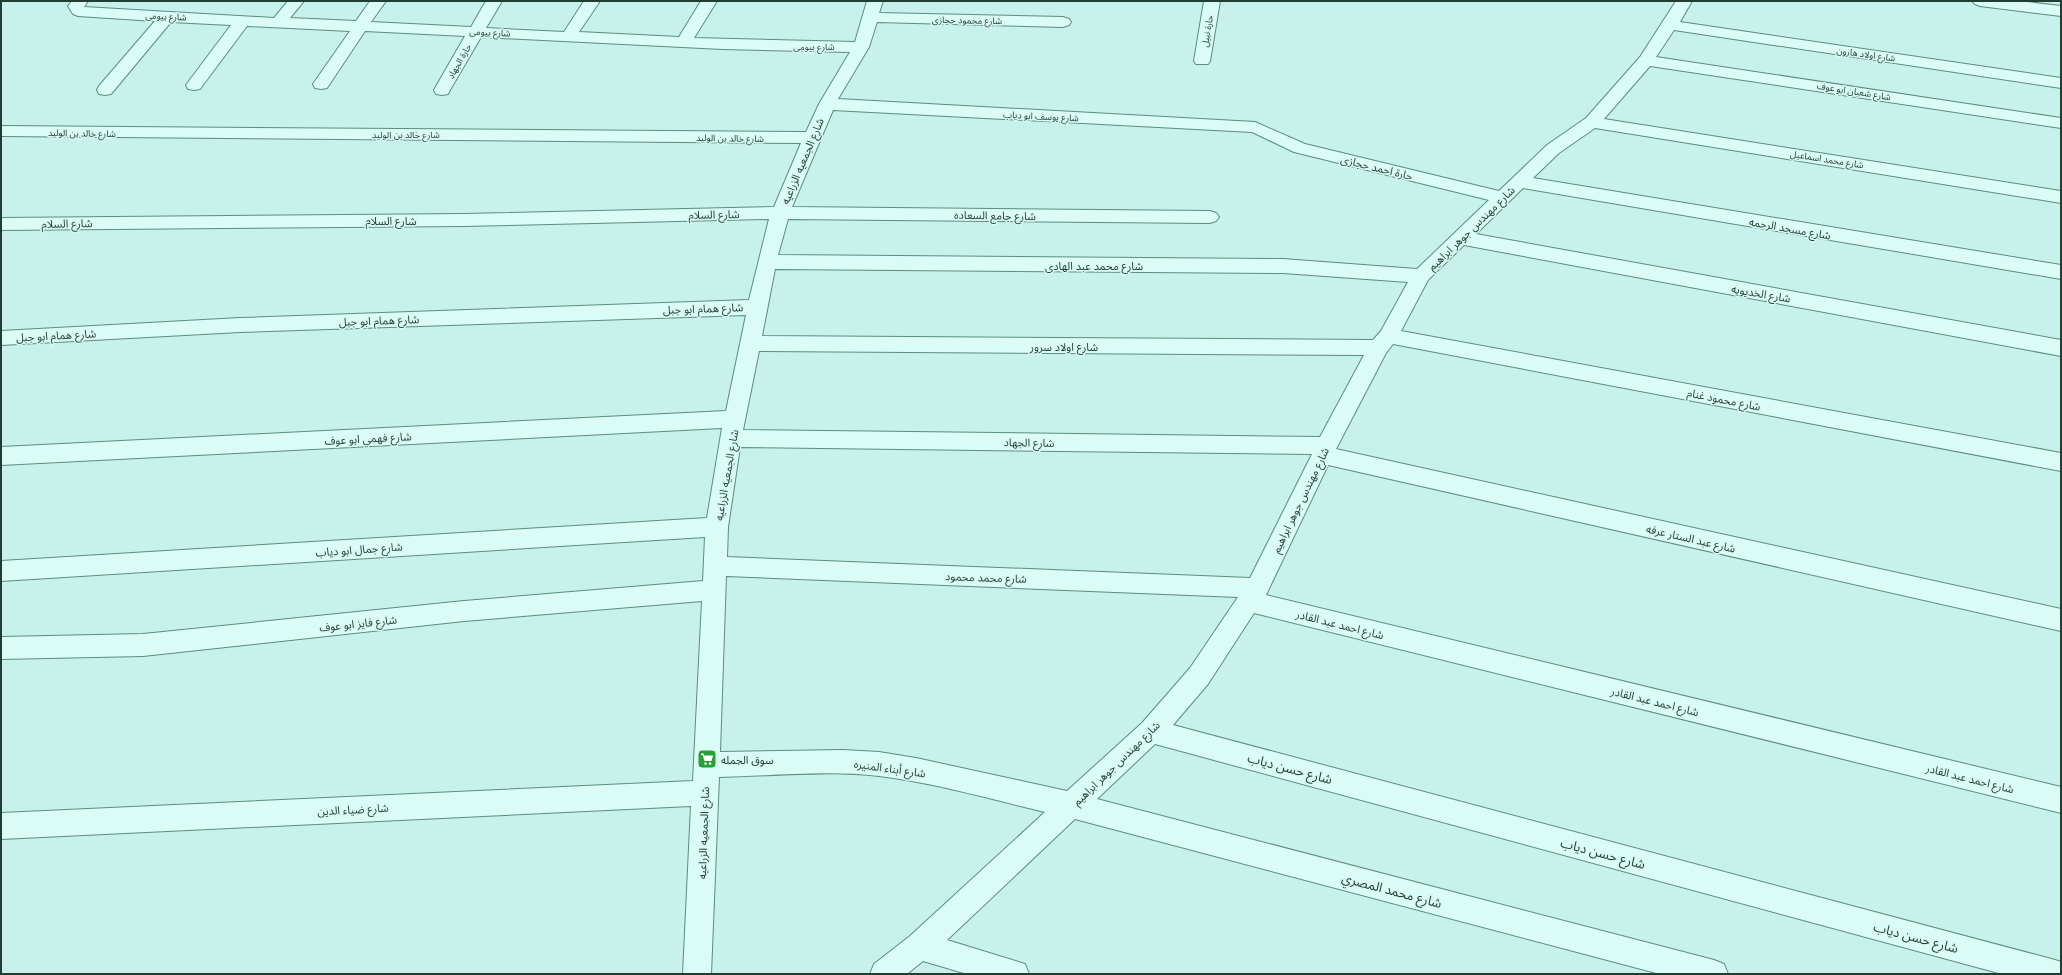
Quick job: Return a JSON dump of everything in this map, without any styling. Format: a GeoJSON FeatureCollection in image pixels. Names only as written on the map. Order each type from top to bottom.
{"type":"FeatureCollection","features":[{"type":"Feature","properties":{"kind":"street","name":"شارع بيومى"},"geometry":{"type":"LineString","coordinates":[[80,1],[76,6],[78,11],[168,17],[768,46],[862,46]]}},
{"type":"Feature","properties":{"kind":"street"},"geometry":{"type":"LineString","coordinates":[[119,14],[132,1]]}},
{"type":"Feature","properties":{"kind":"street"},"geometry":{"type":"LineString","coordinates":[[279,22],[296,1]]}},
{"type":"Feature","properties":{"kind":"street"},"geometry":{"type":"LineString","coordinates":[[321,84],[378,1]]}},
{"type":"Feature","properties":{"kind":"street","name":"حارة الجهاد"},"geometry":{"type":"LineString","coordinates":[[442,90],[494,1]]}},
{"type":"Feature","properties":{"kind":"street"},"geometry":{"type":"LineString","coordinates":[[569,36],[592,1]]}},
{"type":"Feature","properties":{"kind":"street"},"geometry":{"type":"LineString","coordinates":[[684,42],[709,1]]}},
{"type":"Feature","properties":{"kind":"street","name":"حارة نبيل"},"geometry":{"type":"LineString","coordinates":[[1202,61],[1212,1]]}},
{"type":"Feature","properties":{"kind":"street","name":"شارع مهندس جوهر ابراهيم"},"geometry":{"type":"LineString","coordinates":[[884,974],[920,946],[1151,731],[1199,676],[1253,595],[1324,451],[1383,342],[1421,276],[1553,149],[1592,122],[1646,60],[1670,25],[1684,1]]}},
{"type":"Feature","properties":{"kind":"street"},"geometry":{"type":"LineString","coordinates":[[1980,1],[2061,11]]}},
{"type":"Feature","properties":{"kind":"street"},"geometry":{"type":"LineString","coordinates":[[204,18],[215,7]]}},
{"type":"Feature","properties":{"kind":"street","name":"شارع محمود حجازى"},"geometry":{"type":"LineString","coordinates":[[873,9],[1063,22]]}},
{"type":"Feature","properties":{"kind":"street","name":"شارع الجمعيه الزراعيه"},"geometry":{"type":"LineString","coordinates":[[697,974],[717,527],[733,429],[767,262],[780,213],[826,104],[862,46],[873,9]]}},
{"type":"Feature","properties":{"kind":"street"},"geometry":{"type":"LineString","coordinates":[[105,90],[168,17]]}},
{"type":"Feature","properties":{"kind":"street"},"geometry":{"type":"LineString","coordinates":[[194,85],[243,20]]}},
{"type":"Feature","properties":{"kind":"street","name":"شارع اولاد هارون"},"geometry":{"type":"LineString","coordinates":[[1670,25],[2061,83]]}},
{"type":"Feature","properties":{"kind":"street","name":"شارع شعبان ابو عوف"},"geometry":{"type":"LineString","coordinates":[[1646,60],[2061,123]]}},
{"type":"Feature","properties":{"kind":"street","name":"شارع يوسف ابو دياب"},"geometry":{"type":"LineString","coordinates":[[826,104],[1255,127]]}},
{"type":"Feature","properties":{"kind":"street","name":"شارع محمد اسماعيل"},"geometry":{"type":"LineString","coordinates":[[1592,122],[2061,197]]}},
{"type":"Feature","properties":{"kind":"street","name":"حارة احمد حجازى"},"geometry":{"type":"LineString","coordinates":[[1255,127],[1300,148],[1503,198]]}},
{"type":"Feature","properties":{"kind":"street","name":"شارع خالد بن الوليد"},"geometry":{"type":"LineString","coordinates":[[1,131],[811,138]]}},
{"type":"Feature","properties":{"kind":"street","name":"شارع مسجد الرحمه"},"geometry":{"type":"LineString","coordinates":[[1520,182],[2061,272]]}},
{"type":"Feature","properties":{"kind":"street","name":"شارع جامع السعاده"},"geometry":{"type":"LineString","coordinates":[[780,213],[1210,217]]}},
{"type":"Feature","properties":{"kind":"street","name":"شارع السلام"},"geometry":{"type":"LineString","coordinates":[[1,224],[471,220],[780,213]]}},
{"type":"Feature","properties":{"kind":"street","name":"شارع الخديويه"},"geometry":{"type":"LineString","coordinates":[[1461,238],[2061,348]]}},
{"type":"Feature","properties":{"kind":"street","name":"شارع محمد عبد الهادى"},"geometry":{"type":"LineString","coordinates":[[767,262],[1283,266],[1421,276]]}},
{"type":"Feature","properties":{"kind":"street","name":"شارع همام ابو جبل"},"geometry":{"type":"LineString","coordinates":[[1,338],[240,325],[758,306]]}},
{"type":"Feature","properties":{"kind":"street","name":"شارع اولاد سرور"},"geometry":{"type":"LineString","coordinates":[[750,343],[1383,342]]}},
{"type":"Feature","properties":{"kind":"street","name":"شارع محمود غنام"},"geometry":{"type":"LineString","coordinates":[[1383,342],[2061,462]]}},
{"type":"Feature","properties":{"kind":"street","name":"شارع الجهاد"},"geometry":{"type":"LineString","coordinates":[[733,429],[1324,451]]}},
{"type":"Feature","properties":{"kind":"street","name":"شارع فهمي ابو عوف"},"geometry":{"type":"LineString","coordinates":[[1,456],[733,429]]}},
{"type":"Feature","properties":{"kind":"street","name":"شارع عبد الستار عرفه"},"geometry":{"type":"LineString","coordinates":[[1324,451],[2061,620]]}},
{"type":"Feature","properties":{"kind":"street","name":"شارع جمال ابو دياب"},"geometry":{"type":"LineString","coordinates":[[1,571],[717,527]]}},
{"type":"Feature","properties":{"kind":"street","name":"شارع محمد محمود"},"geometry":{"type":"LineString","coordinates":[[716,566],[1253,595]]}},
{"type":"Feature","properties":{"kind":"street","name":"شارع فايز ابو عوف"},"geometry":{"type":"LineString","coordinates":[[1,648],[143,645],[464,611],[714,590]]}},
{"type":"Feature","properties":{"kind":"street","name":"شارع احمد عبد القادر"},"geometry":{"type":"LineString","coordinates":[[1253,595],[2061,800]]}},
{"type":"Feature","properties":{"kind":"street","name":"شارع حسن دياب"},"geometry":{"type":"LineString","coordinates":[[1151,731],[2055,974]]}},
{"type":"Feature","properties":{"kind":"street","name":"شارع أبناء المنيره"},"geometry":{"type":"LineString","coordinates":[[706,765],[843,762],[879,764],[916,770],[1071,805]]}},
{"type":"Feature","properties":{"kind":"street","name":"شارع ضياء الدين"},"geometry":{"type":"LineString","coordinates":[[1,826],[705,793]]}},
{"type":"Feature","properties":{"kind":"street","name":"شارع محمد المصري"},"geometry":{"type":"LineString","coordinates":[[1071,805],[1714,974]]}},
{"type":"Feature","properties":{"kind":"street"},"geometry":{"type":"LineString","coordinates":[[920,946],[1015,974]]}},
{"type":"Feature","properties":{"kind":"place","name":"سوق الجمله"},"geometry":{"type":"Point","coordinates":[707,759]}}]}
